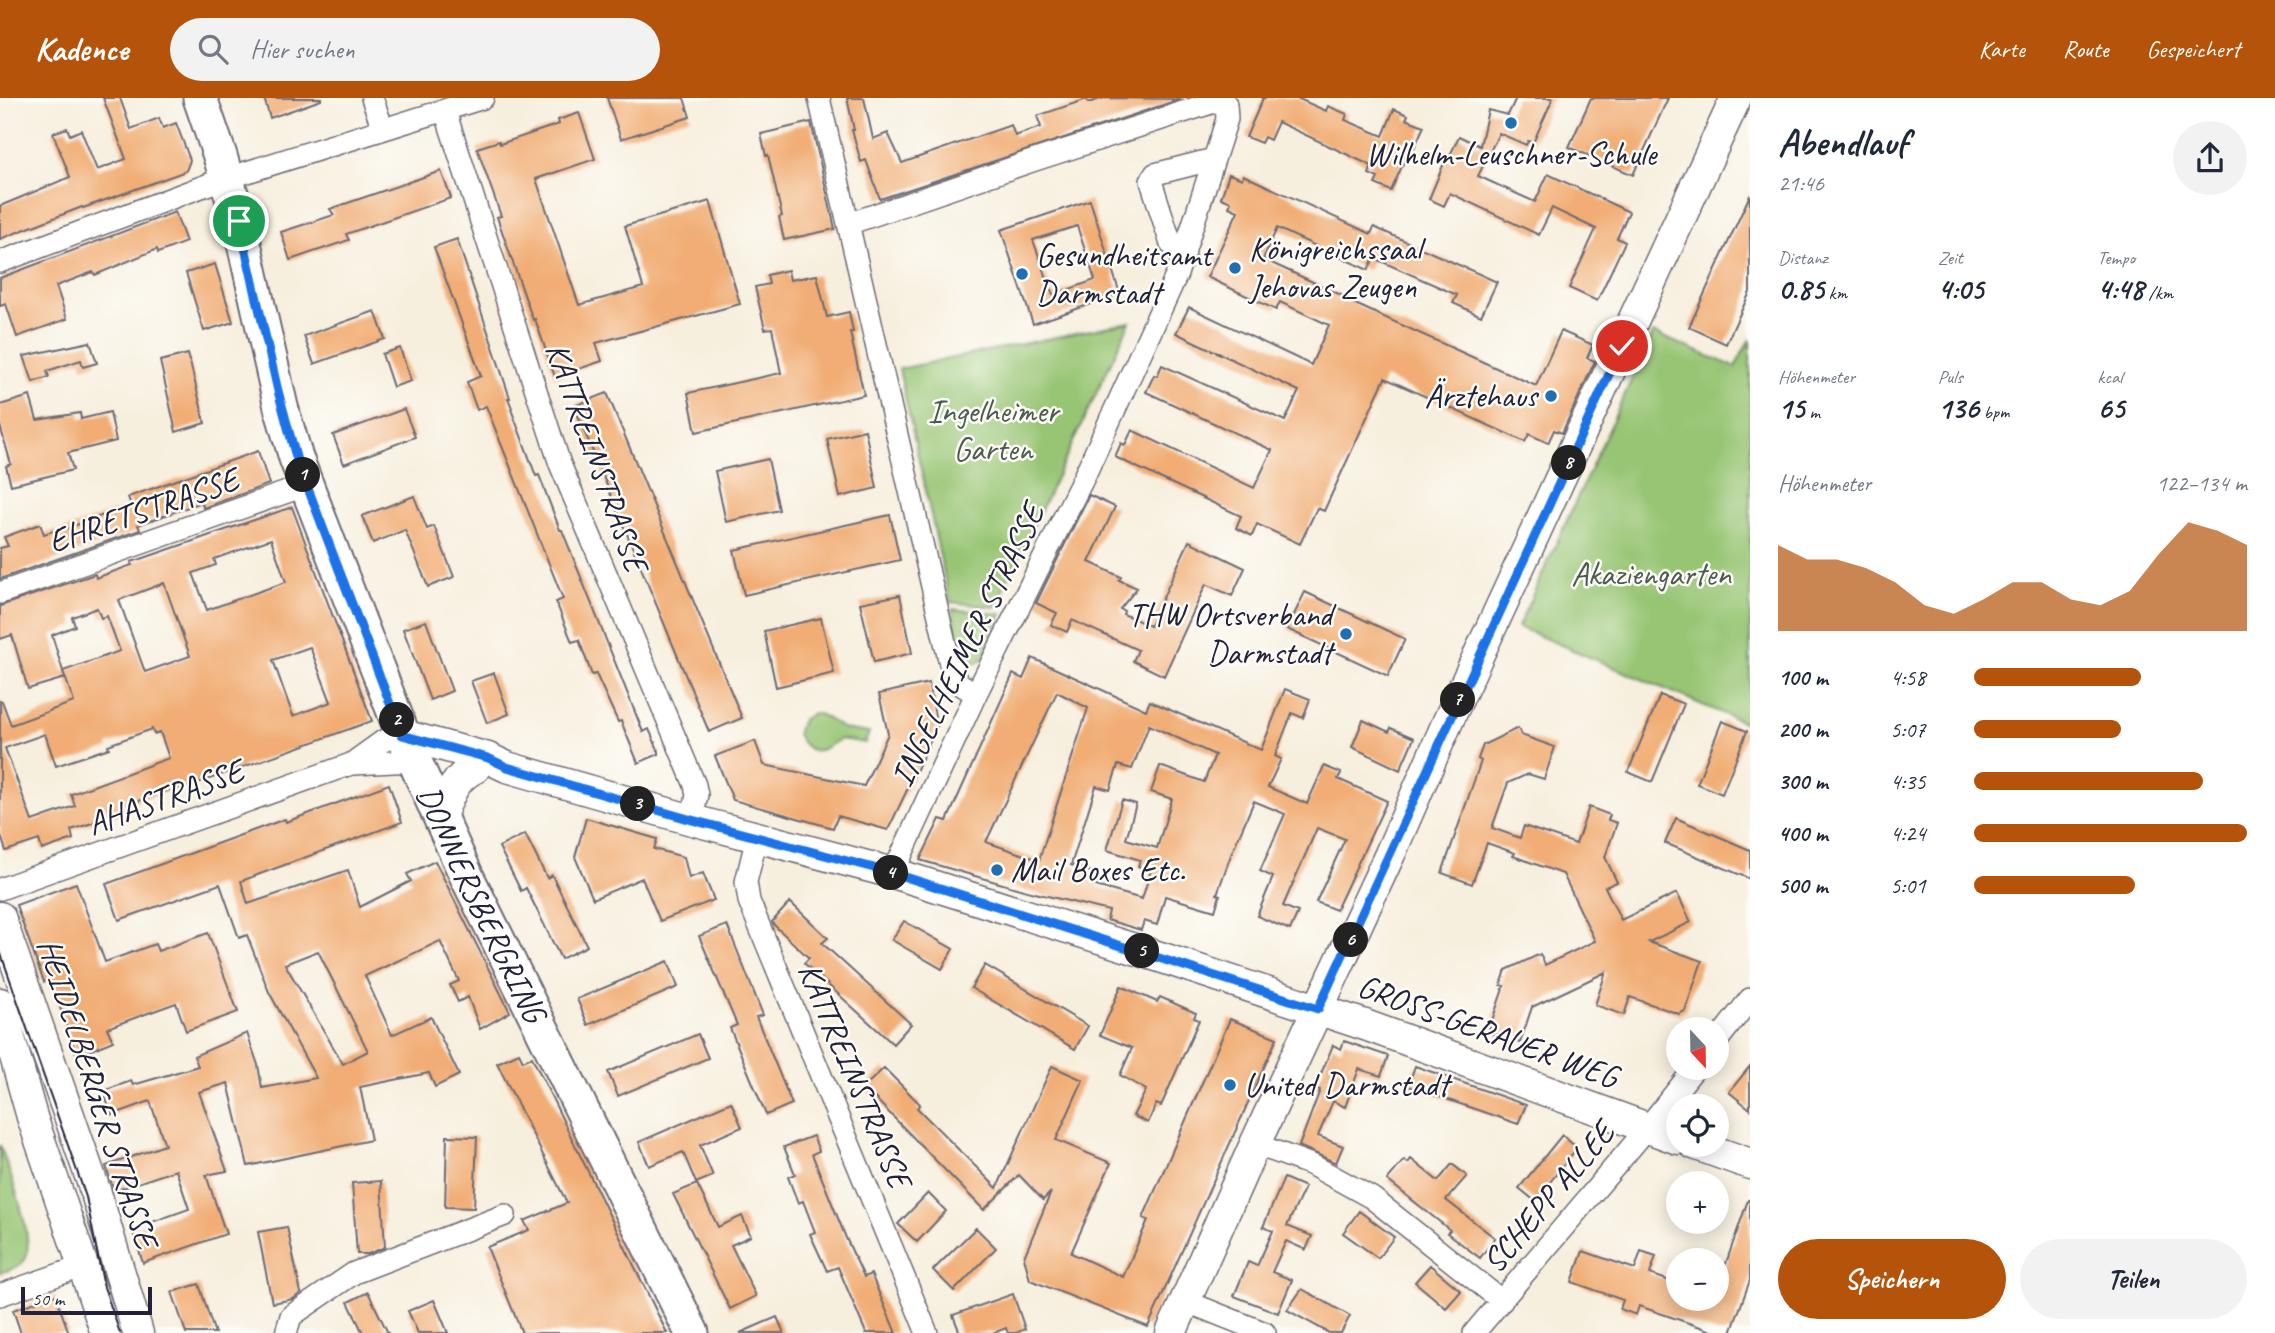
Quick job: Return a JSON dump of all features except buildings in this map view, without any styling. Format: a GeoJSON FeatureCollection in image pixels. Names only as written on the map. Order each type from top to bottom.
{"type":"FeatureCollection","features":[{"type":"Feature","properties":{"kind":"main road","name":"DONNERSBERGRING"},"geometry":{"type":"LineString","coordinates":[[200,98],[227,178],[282,407],[307,485],[408,748],[627,1205],[692,1333]]}},
{"type":"Feature","properties":{"kind":"main road"},"geometry":{"type":"LineString","coordinates":[[1171,1333],[1255,1144],[1736,98]]}},
{"type":"Feature","properties":{"kind":"main road","name":"GROSS-GERAUER WEG"},"geometry":{"type":"LineString","coordinates":[[408,748],[475,768],[507,767]]}},
{"type":"Feature","properties":{"kind":"main road","name":"GROSS-GERAUER WEG"},"geometry":{"type":"LineString","coordinates":[[408,748],[488,758],[507,767],[692,820],[893,873],[1318,1009],[1533,1084],[1666,1135]]}},
{"type":"Feature","properties":{"kind":"main road"},"geometry":{"type":"LineString","coordinates":[[440,819],[455,784],[460,777],[475,768]]}},
{"type":"Feature","properties":{"kind":"main road","name":"HEIDELBERGER STRASSE"},"geometry":{"type":"LineString","coordinates":[[0,917],[92,1182],[138,1333]]}},
{"type":"Feature","properties":{"kind":"main road","name":"HEIDELBERGER STRASSE"},"geometry":{"type":"LineString","coordinates":[[0,1003],[32,1117],[106,1333]]}},
{"type":"Feature","properties":{"kind":"main road"},"geometry":{"type":"LineString","coordinates":[[1729,1156],[1750,1164]]}},
{"type":"Feature","properties":{"kind":"main road"},"geometry":{"type":"LineString","coordinates":[[83,1266],[114,1256]]}},
{"type":"Feature","properties":{"kind":"street"},"geometry":{"type":"LineString","coordinates":[[372,98],[383,129]]}},
{"type":"Feature","properties":{"kind":"street"},"geometry":{"type":"LineString","coordinates":[[0,262],[227,178],[483,98]]}},
{"type":"Feature","properties":{"kind":"street"},"geometry":{"type":"LineString","coordinates":[[819,98],[952,672],[960,685],[976,694]]}},
{"type":"Feature","properties":{"kind":"street","name":"INGELHEIMER STRASSE"},"geometry":{"type":"LineString","coordinates":[[848,224],[1217,101],[1226,104],[1227,119],[1177,274],[1083,479],[976,694],[893,873]]}},
{"type":"Feature","properties":{"kind":"street","name":"KATTREINSTRASSE"},"geometry":{"type":"LineString","coordinates":[[445,111],[560,464],[695,785],[697,795],[692,820]]}},
{"type":"Feature","properties":{"kind":"street"},"geometry":{"type":"LineString","coordinates":[[1185,252],[1171,244],[1151,181],[1156,174],[1214,159]]}},
{"type":"Feature","properties":{"kind":"street","name":"EHRETSTRASSE"},"geometry":{"type":"LineString","coordinates":[[0,593],[307,485]]}},
{"type":"Feature","properties":{"kind":"street","name":"AHASTRASSE"},"geometry":{"type":"LineString","coordinates":[[351,764],[383,741],[408,748]]}},
{"type":"Feature","properties":{"kind":"street","name":"AHASTRASSE"},"geometry":{"type":"LineString","coordinates":[[0,889],[351,764],[408,748]]}},
{"type":"Feature","properties":{"kind":"street","name":"KATTREINSTRASSE"},"geometry":{"type":"LineString","coordinates":[[757,837],[746,882],[749,901],[928,1333]]}},
{"type":"Feature","properties":{"kind":"street"},"geometry":{"type":"LineString","coordinates":[[1729,1026],[1750,999]]}},
{"type":"Feature","properties":{"kind":"street","name":"SCHEPP ALLEE"},"geometry":{"type":"LineString","coordinates":[[1474,1333],[1685,1080]]}},
{"type":"Feature","properties":{"kind":"street"},"geometry":{"type":"LineString","coordinates":[[1255,1144],[1312,1165],[1373,1198],[1502,1301]]}},
{"type":"Feature","properties":{"kind":"street"},"geometry":{"type":"LineString","coordinates":[[286,1333],[291,1316],[354,1273],[505,1215]]}},
{"type":"Feature","properties":{"kind":"street"},"geometry":{"type":"LineString","coordinates":[[0,1294],[83,1266]]}},
{"type":"Feature","properties":{"kind":"street"},"geometry":{"type":"LineString","coordinates":[[1185,1301],[1265,1333]]}},
{"type":"Feature","properties":{"kind":"green space","name":"Ingelheimer Garten"},"geometry":{"type":"Polygon","coordinates":[[[1130,322],[995,607],[950,602],[899,369],[1130,322]]]}},
{"type":"Feature","properties":{"kind":"green space","name":"Akaziengarten"},"geometry":{"type":"Polygon","coordinates":[[[1653,333],[1735,367],[1750,339],[1750,725],[1518,627],[1653,333]]]}},
{"type":"Feature","properties":{"kind":"green space"},"geometry":{"type":"Polygon","coordinates":[[[952,609],[1002,614],[985,656],[979,662],[968,663],[962,658],[952,609]]]}},
{"type":"Feature","properties":{"kind":"green space"},"geometry":{"type":"Polygon","coordinates":[[[813,713],[844,729],[869,733],[865,743],[840,739],[827,747],[811,750],[797,734],[802,720],[813,713]]]}},
{"type":"Feature","properties":{"kind":"green space"},"geometry":{"type":"Polygon","coordinates":[[[0,1145],[20,1204],[27,1252],[22,1263],[0,1273],[0,1145]]]}},
{"type":"Feature","properties":{"kind":"tram line"},"geometry":{"type":"LineString","coordinates":[[0,951],[86,1197],[104,1287],[120,1333]]}},
{"type":"Feature","properties":{"kind":"place","name":"Wilhelm-Leuschner-Schule"},"geometry":{"type":"Point","coordinates":[1511,123]}},
{"type":"Feature","properties":{"kind":"place","name":"Königreichssaal Jehovas Zeugen"},"geometry":{"type":"Point","coordinates":[1235,268]}},
{"type":"Feature","properties":{"kind":"place","name":"Gesundheitsamt Darmstadt"},"geometry":{"type":"Point","coordinates":[1022,274]}},
{"type":"Feature","properties":{"kind":"place","name":"Ärztehaus"},"geometry":{"type":"Point","coordinates":[1551,396]}},
{"type":"Feature","properties":{"kind":"place","name":"THW Ortsverband Darmstadt"},"geometry":{"type":"Point","coordinates":[1346,634]}},
{"type":"Feature","properties":{"kind":"place","name":"Mail Boxes Etc."},"geometry":{"type":"Point","coordinates":[997,870]}},
{"type":"Feature","properties":{"kind":"place","name":"United Darmstadt"},"geometry":{"type":"Point","coordinates":[1230,1085]}},
{"type":"Feature","properties":{"kind":"route"},"geometry":{"type":"LineString","coordinates":[[239,221],[296,457],[402,735],[488,758],[507,767],[692,820],[893,873],[1318,1009],[1622,346]]}}]}
